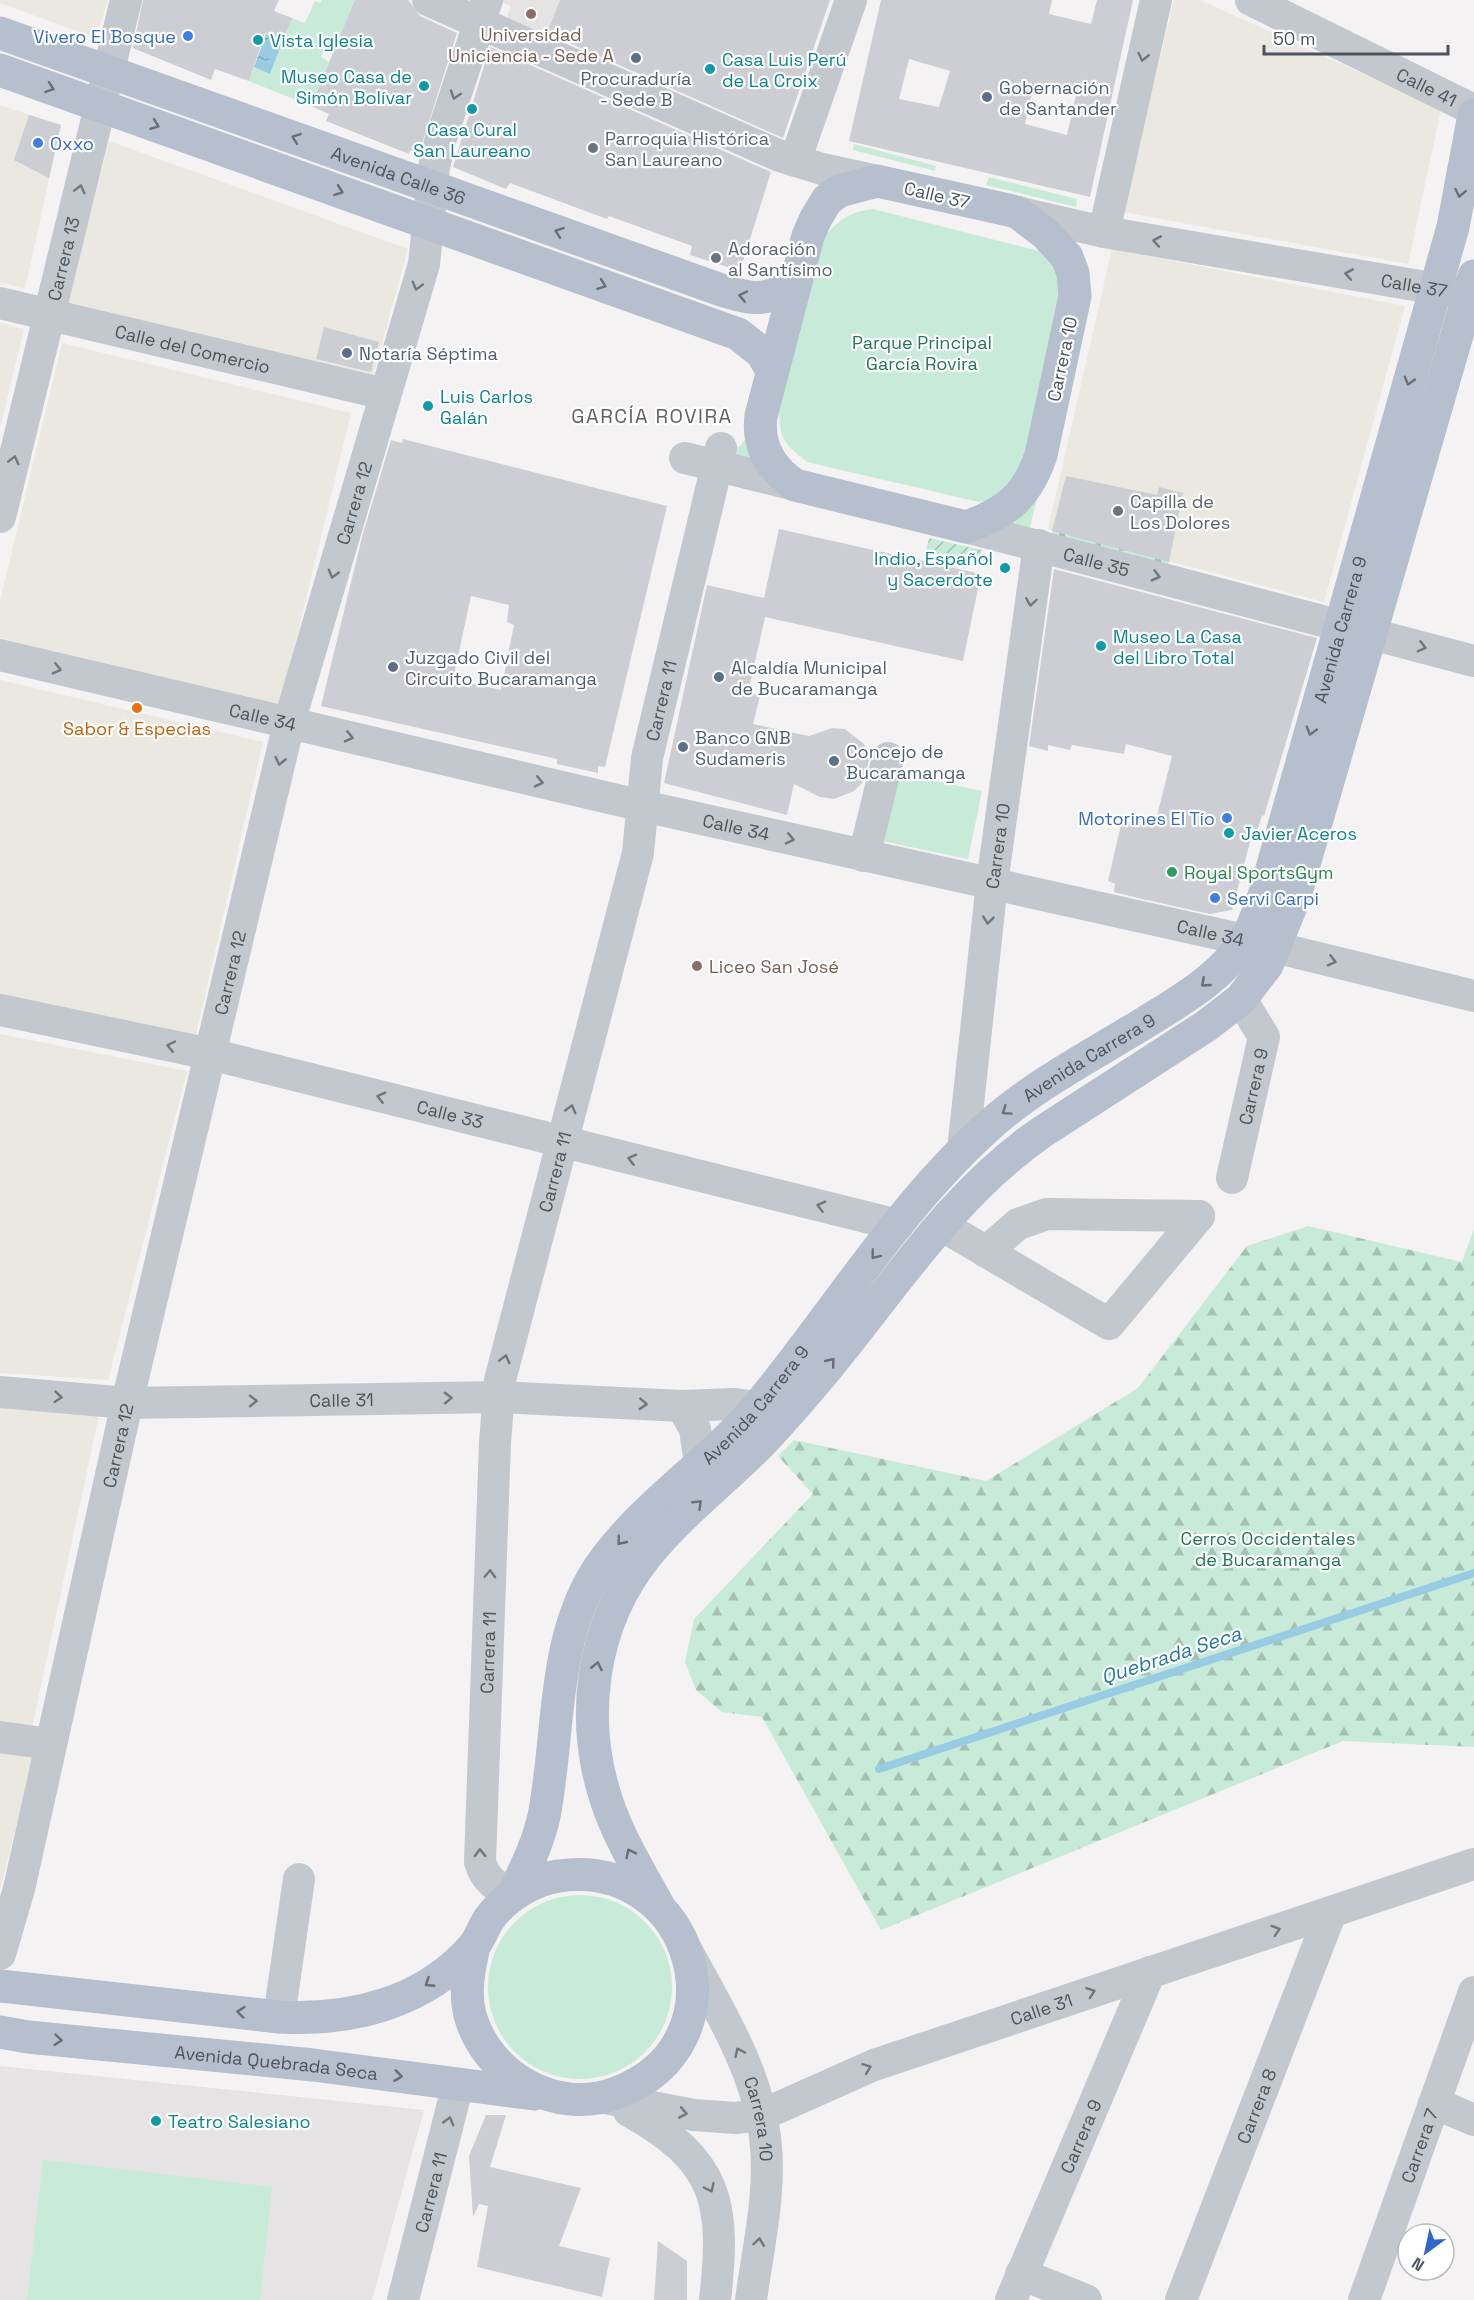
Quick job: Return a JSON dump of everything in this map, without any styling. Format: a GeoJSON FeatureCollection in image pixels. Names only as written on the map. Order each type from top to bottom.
{"type":"FeatureCollection","features":[{"type":"Feature","properties":{"kind":"main road","name":"Avenida Calle 36"},"geometry":{"type":"LineString","coordinates":[[0,33],[734,294],[763,298],[781,293],[796,280]]}},
{"type":"Feature","properties":{"kind":"main road","name":"Avenida Calle 36"},"geometry":{"type":"LineString","coordinates":[[0,70],[738,334],[762,353],[772,371]]}},
{"type":"Feature","properties":{"kind":"main road","name":"Avenida Carrera 9"},"geometry":{"type":"LineString","coordinates":[[1356,629],[1436,289],[1455,220],[1474,115]]}},
{"type":"Feature","properties":{"kind":"main road","name":"Calle 37"},"geometry":{"type":"LineString","coordinates":[[877,181],[1017,212]]}},
{"type":"Feature","properties":{"kind":"main road"},"geometry":{"type":"LineString","coordinates":[[795,485],[780,474],[769,461],[763,445],[760,420],[807,236],[827,200],[839,191],[877,181]]}},
{"type":"Feature","properties":{"kind":"main road","name":"Carrera 10"},"geometry":{"type":"LineString","coordinates":[[966,527],[985,520],[1012,504],[1033,479],[1041,455],[1075,296],[1073,273],[1067,257],[1046,234],[1017,212]]}},
{"type":"Feature","properties":{"kind":"main road","name":"Avenida Carrera 9"},"geometry":{"type":"LineString","coordinates":[[658,1905],[607,1804],[597,1772],[591,1712],[593,1686],[603,1639],[612,1613],[646,1556],[790,1412],[941,1226],[1013,1152],[1206,1026],[1241,999],[1258,979],[1266,890],[1472,288]]}},
{"type":"Feature","properties":{"kind":"main road","name":"Calle 35"},"geometry":{"type":"LineString","coordinates":[[795,485],[966,527]]}},
{"type":"Feature","properties":{"kind":"main road","name":"Avenida Carrera 9"},"geometry":{"type":"LineString","coordinates":[[513,1895],[540,1833],[561,1682],[573,1630],[589,1585],[634,1525],[758,1406],[898,1225],[963,1150],[996,1118],[1030,1094],[1197,990],[1260,944]]}},
{"type":"Feature","properties":{"kind":"main road"},"geometry":{"type":"LineString","coordinates":[[551,2096],[528,2087],[507,2073],[484,2046],[470,2014],[467,1980],[474,1946],[490,1918],[513,1895],[534,1883],[558,1876],[593,1875],[628,1885],[658,1905]]}},
{"type":"Feature","properties":{"kind":"main road","name":"Avenida Quebrada Seca"},"geometry":{"type":"LineString","coordinates":[[0,2032],[313,2065],[578,2100],[605,2097],[635,2086],[656,2071],[674,2051],[686,2028],[693,2002],[693,1977],[688,1952],[676,1927],[658,1905]]}},
{"type":"Feature","properties":{"kind":"main road"},"geometry":{"type":"LineString","coordinates":[[0,1986],[279,2016],[312,2018],[342,2016],[383,2006],[417,1991],[443,1974],[474,1946]]}},
{"type":"Feature","properties":{"kind":"street","name":"Carrera 13"},"geometry":{"type":"LineString","coordinates":[[0,517],[126,0]]}},
{"type":"Feature","properties":{"kind":"street","name":"Calle 37"},"geometry":{"type":"LineString","coordinates":[[428,0],[482,12],[795,161],[877,181]]}},
{"type":"Feature","properties":{"kind":"street"},"geometry":{"type":"LineString","coordinates":[[795,161],[851,0]]}},
{"type":"Feature","properties":{"kind":"street"},"geometry":{"type":"LineString","coordinates":[[1104,232],[1156,0]]}},
{"type":"Feature","properties":{"kind":"street","name":"Calle 41"},"geometry":{"type":"LineString","coordinates":[[1251,0],[1474,110]]}},
{"type":"Feature","properties":{"kind":"street","name":"Carrera 12"},"geometry":{"type":"LineString","coordinates":[[0,1954],[20,1889],[127,1403],[289,723],[424,264],[432,187],[441,138],[482,12]]}},
{"type":"Feature","properties":{"kind":"street","name":"Calle 37"},"geometry":{"type":"LineString","coordinates":[[1017,212],[1104,232],[1436,289],[1472,288]]}},
{"type":"Feature","properties":{"kind":"street","name":"Calle del Comercio"},"geometry":{"type":"LineString","coordinates":[[0,303],[385,394]]}},
{"type":"Feature","properties":{"kind":"street"},"geometry":{"type":"LineString","coordinates":[[719,457],[748,430],[764,405]]}},
{"type":"Feature","properties":{"kind":"street","name":"Calle 35"},"geometry":{"type":"LineString","coordinates":[[687,449],[719,457],[795,485]]}},
{"type":"Feature","properties":{"kind":"street","name":"Carrera 11"},"geometry":{"type":"LineString","coordinates":[[513,1895],[497,1887],[484,1874],[480,1862],[498,1397],[503,1366],[638,853],[647,758],[719,457]]}},
{"type":"Feature","properties":{"kind":"street","name":"Calle 35"},"geometry":{"type":"LineString","coordinates":[[966,527],[1039,544],[1474,661]]}},
{"type":"Feature","properties":{"kind":"street","name":"Carrera 10"},"geometry":{"type":"LineString","coordinates":[[963,1150],[992,884],[1039,544]]}},
{"type":"Feature","properties":{"kind":"street","name":"Calle 34"},"geometry":{"type":"LineString","coordinates":[[0,655],[643,806],[1260,944],[1474,996]]}},
{"type":"Feature","properties":{"kind":"street"},"geometry":{"type":"LineString","coordinates":[[864,856],[888,759]]}},
{"type":"Feature","properties":{"kind":"street","name":"Carrera 9"},"geometry":{"type":"LineString","coordinates":[[1232,1178],[1264,1038],[1241,999]]}},
{"type":"Feature","properties":{"kind":"street","name":"Calle 33"},"geometry":{"type":"LineString","coordinates":[[0,1010],[210,1054],[898,1225]]}},
{"type":"Feature","properties":{"kind":"street"},"geometry":{"type":"LineString","coordinates":[[941,1226],[1109,1324],[1199,1216],[1047,1214],[1018,1224],[986,1252]]}},
{"type":"Feature","properties":{"kind":"street","name":"Calle 31"},"geometry":{"type":"LineString","coordinates":[[0,1392],[127,1403],[498,1397],[682,1406],[758,1406],[790,1412]]}},
{"type":"Feature","properties":{"kind":"street"},"geometry":{"type":"LineString","coordinates":[[682,1406],[695,1429],[699,1464]]}},
{"type":"Feature","properties":{"kind":"street"},"geometry":{"type":"LineString","coordinates":[[0,1737],[51,1744]]}},
{"type":"Feature","properties":{"kind":"street","name":"Calle 31"},"geometry":{"type":"LineString","coordinates":[[605,2097],[694,2115],[735,2118],[762,2115],[873,2065],[1474,1864]]}},
{"type":"Feature","properties":{"kind":"street"},"geometry":{"type":"LineString","coordinates":[[279,2016],[299,1879]]}},
{"type":"Feature","properties":{"kind":"street","name":"Carrera 8"},"geometry":{"type":"LineString","coordinates":[[1181,2300],[1331,1912]]}},
{"type":"Feature","properties":{"kind":"street","name":"Carrera 10"},"geometry":{"type":"LineString","coordinates":[[688,1952],[748,2071],[762,2115],[766,2147],[765,2195],[751,2300]]}},
{"type":"Feature","properties":{"kind":"street","name":"Carrera 9"},"geometry":{"type":"LineString","coordinates":[[1016,2287],[1150,1972]]}},
{"type":"Feature","properties":{"kind":"street","name":"Carrera 7"},"geometry":{"type":"LineString","coordinates":[[1364,2300],[1474,1992]]}},
{"type":"Feature","properties":{"kind":"street","name":"Carrera 11"},"geometry":{"type":"LineString","coordinates":[[403,2300],[458,2084]]}},
{"type":"Feature","properties":{"kind":"street"},"geometry":{"type":"LineString","coordinates":[[605,2097],[663,2130],[686,2150],[701,2170],[714,2195],[720,2226],[720,2255],[715,2300]]}},
{"type":"Feature","properties":{"kind":"street"},"geometry":{"type":"LineString","coordinates":[[1434,2103],[1474,2120]]}},
{"type":"Feature","properties":{"kind":"street"},"geometry":{"type":"LineString","coordinates":[[1016,2287],[1086,2300]]}},
{"type":"Feature","properties":{"kind":"shaded area"},"geometry":{"type":"Polygon","coordinates":[[[0,0],[108,0],[96,38],[0,3],[0,0]]]}},
{"type":"Feature","properties":{"kind":"shaded area","name":"Universidad Uniciencia - Sede A"},"geometry":{"type":"Polygon","coordinates":[[[496,0],[560,0],[545,39],[505,23],[511,6],[496,0]]]}},
{"type":"Feature","properties":{"kind":"shaded area"},"geometry":{"type":"Polygon","coordinates":[[[1174,0],[1200,0],[1441,109],[1408,264],[1123,212],[1174,0]]]}},
{"type":"Feature","properties":{"kind":"shaded area"},"geometry":{"type":"Polygon","coordinates":[[[0,105],[61,125],[25,289],[0,282],[0,105]]]}},
{"type":"Feature","properties":{"kind":"shaded area"},"geometry":{"type":"Polygon","coordinates":[[[109,141],[408,249],[371,383],[68,303],[109,141]]]}},
{"type":"Feature","properties":{"kind":"shaded area"},"geometry":{"type":"Polygon","coordinates":[[[1112,249],[1405,306],[1324,602],[1048,529],[1112,249]]]}},
{"type":"Feature","properties":{"kind":"shaded area"},"geometry":{"type":"Polygon","coordinates":[[[0,323],[24,329],[0,428],[0,323]]]}},
{"type":"Feature","properties":{"kind":"shaded area"},"geometry":{"type":"Polygon","coordinates":[[[62,343],[351,413],[280,706],[0,638],[0,601],[62,343]]]}},
{"type":"Feature","properties":{"kind":"shaded area"},"geometry":{"type":"Polygon","coordinates":[[[0,680],[263,742],[195,1039],[0,994],[0,680]]]}},
{"type":"Feature","properties":{"kind":"shaded area"},"geometry":{"type":"Polygon","coordinates":[[[0,1034],[187,1071],[108,1380],[0,1373],[0,1034]]]}},
{"type":"Feature","properties":{"kind":"shaded area"},"geometry":{"type":"Polygon","coordinates":[[[0,1407],[99,1415],[31,1732],[0,1726],[0,1407]]]}},
{"type":"Feature","properties":{"kind":"shaded area"},"geometry":{"type":"Polygon","coordinates":[[[0,1749],[35,1754],[0,1889],[0,1749]]]}},
{"type":"Feature","properties":{"kind":"shaded area"},"geometry":{"type":"Polygon","coordinates":[[[0,2066],[424,2110],[372,2300],[0,2300],[0,2066]]]}},
{"type":"Feature","properties":{"kind":"green space"},"geometry":{"type":"Polygon","coordinates":[[[322,0],[355,0],[334,52],[325,48],[321,57],[329,62],[311,106],[249,81],[254,67],[270,73],[292,18],[305,23],[315,1],[320,3],[322,0]]]}},
{"type":"Feature","properties":{"kind":"green space"},"geometry":{"type":"Polygon","coordinates":[[[854,144],[936,166],[935,171],[853,150],[854,144]]]}},
{"type":"Feature","properties":{"kind":"green space"},"geometry":{"type":"Polygon","coordinates":[[[989,177],[1077,199],[1076,207],[986,185],[989,177]]]}},
{"type":"Feature","properties":{"kind":"green space","name":"Parque Principal García Rovira"},"geometry":{"type":"Polygon","coordinates":[[[873,209],[1039,251],[1054,260],[1063,277],[1025,467],[997,498],[979,502],[807,462],[792,450],[784,439],[780,426],[779,407],[822,240],[844,218],[857,212],[873,209]]]}},
{"type":"Feature","properties":{"kind":"green space"},"geometry":{"type":"Polygon","coordinates":[[[752,431],[772,474],[728,453],[740,446],[752,431]]]}},
{"type":"Feature","properties":{"kind":"green space"},"geometry":{"type":"Polygon","coordinates":[[[1038,494],[1029,532],[998,524],[1038,494]]]}},
{"type":"Feature","properties":{"kind":"green space"},"geometry":{"type":"Polygon","coordinates":[[[1053,528],[1170,558],[1167,566],[1052,535],[1053,528]]]}},
{"type":"Feature","properties":{"kind":"green space"},"geometry":{"type":"Polygon","coordinates":[[[929,538],[982,550],[978,564],[926,551],[929,538]]]}},
{"type":"Feature","properties":{"kind":"green space"},"geometry":{"type":"Polygon","coordinates":[[[898,773],[982,791],[968,859],[882,841],[898,773]]]}},
{"type":"Feature","properties":{"kind":"green space","name":"Cerros Occidentales de Bucaramanga"},"geometry":{"type":"Polygon","coordinates":[[[1308,1226],[1462,1262],[1474,1229],[1474,1747],[1343,1741],[881,1930],[762,1717],[722,1712],[696,1690],[685,1662],[694,1619],[813,1494],[778,1456],[794,1440],[986,1481],[1138,1388],[1247,1246],[1308,1226]]]}},
{"type":"Feature","properties":{"kind":"green space"},"geometry":{"type":"Polygon","coordinates":[[[580,1895],[598,1896],[615,1902],[631,1910],[645,1922],[657,1936],[665,1952],[671,1969],[671,2005],[665,2022],[657,2038],[645,2052],[631,2064],[615,2072],[598,2078],[580,2079],[562,2078],[545,2072],[529,2064],[515,2052],[503,2038],[495,2022],[489,2005],[488,1987],[489,1969],[495,1952],[503,1936],[515,1922],[529,1910],[545,1902],[562,1896],[580,1895]]]}},
{"type":"Feature","properties":{"kind":"green space"},"geometry":{"type":"Polygon","coordinates":[[[43,2160],[272,2187],[260,2300],[27,2300],[43,2160]]]}},
{"type":"Feature","properties":{"kind":"water"},"geometry":{"type":"Polygon","coordinates":[[[266,34],[283,40],[270,74],[254,67],[266,34]]]}},
{"type":"Feature","properties":{"kind":"building","name":"Vivero El Bosque"},"geometry":{"type":"Polygon","coordinates":[[[143,0],[279,0],[274,11],[292,18],[283,40],[265,33],[249,81],[215,69],[211,80],[133,48],[143,0]]]}},
{"type":"Feature","properties":{"kind":"building","name":"Museo Casa de Simón Bolívar"},"geometry":{"type":"Polygon","coordinates":[[[355,0],[408,0],[420,16],[457,33],[419,153],[410,150],[409,154],[326,121],[329,114],[311,106],[355,0]]]}},
{"type":"Feature","properties":{"kind":"building","name":"Casa Luis Perú de La Croix"},"geometry":{"type":"Polygon","coordinates":[[[560,0],[830,0],[783,138],[547,33],[560,0]]]}},
{"type":"Feature","properties":{"kind":"building","name":"Gobernación de Santander"},"geometry":{"type":"Polygon","coordinates":[[[881,0],[1052,0],[1049,14],[1091,24],[1097,0],[1133,0],[1090,197],[849,141],[881,0]],[[909,59],[899,99],[939,107],[950,71],[909,59]],[[1034,84],[1025,124],[1067,135],[1076,95],[1034,84]]]}},
{"type":"Feature","properties":{"kind":"building","name":"Parroquia Histórica San Laureano"},"geometry":{"type":"Polygon","coordinates":[[[490,47],[771,172],[740,271],[690,255],[692,246],[609,216],[607,219],[510,183],[506,189],[453,167],[490,47]]]}},
{"type":"Feature","properties":{"kind":"building","name":"Oxxo"},"geometry":{"type":"Polygon","coordinates":[[[29,115],[61,125],[49,178],[14,160],[29,115]]]}},
{"type":"Feature","properties":{"kind":"building","name":"Notaría Séptima"},"geometry":{"type":"Polygon","coordinates":[[[324,327],[379,342],[371,372],[316,359],[324,327]]]}},
{"type":"Feature","properties":{"kind":"building"},"geometry":{"type":"Polygon","coordinates":[[[403,439],[667,506],[605,767],[598,766],[598,773],[557,764],[557,759],[321,706],[362,537],[391,440],[402,443],[403,439]],[[471,596],[453,679],[501,690],[514,625],[507,622],[509,605],[471,596]]]}},
{"type":"Feature","properties":{"kind":"building","name":"Capilla de Los Dolores"},"geometry":{"type":"Polygon","coordinates":[[[1066,476],[1157,495],[1159,487],[1183,493],[1169,562],[1052,531],[1066,476]]]}},
{"type":"Feature","properties":{"kind":"building","name":"Alcaldía Municipal de Bucaramanga"},"geometry":{"type":"Polygon","coordinates":[[[779,529],[981,574],[963,661],[765,617],[748,693],[760,696],[753,724],[809,736],[832,728],[845,729],[864,744],[870,757],[863,782],[854,791],[834,799],[820,797],[794,784],[787,815],[664,783],[707,585],[764,598],[779,529]]]}},
{"type":"Feature","properties":{"kind":"building"},"geometry":{"type":"Polygon","coordinates":[[[1054,569],[1317,638],[1264,816],[1262,815],[1257,832],[1253,831],[1232,910],[1210,914],[1142,899],[1114,892],[1115,884],[1108,881],[1122,820],[1154,828],[1172,756],[1126,744],[1124,754],[1072,745],[1070,750],[1048,745],[1048,751],[1029,746],[1054,569]]]}},
{"type":"Feature","properties":{"kind":"building"},"geometry":{"type":"Polygon","coordinates":[[[486,2115],[506,2115],[490,2167],[581,2188],[559,2246],[610,2258],[602,2297],[477,2267],[488,2206],[479,2204],[473,2217],[469,2156],[486,2115]]]}},
{"type":"Feature","properties":{"kind":"building"},"geometry":{"type":"Polygon","coordinates":[[[658,2241],[687,2261],[687,2300],[654,2300],[658,2241]]]}},
{"type":"Feature","properties":{"kind":"waterway","name":"Quebrada Seca"},"geometry":{"type":"LineString","coordinates":[[879,1769],[1474,1573]]}},
{"type":"Feature","properties":{"kind":"place","name":"Universidad Uniciencia - Sede A"},"geometry":{"type":"Point","coordinates":[531,14]}},
{"type":"Feature","properties":{"kind":"place","name":"Vivero El Bosque"},"geometry":{"type":"Point","coordinates":[188,36]}},
{"type":"Feature","properties":{"kind":"place","name":"Vista Iglesia"},"geometry":{"type":"Point","coordinates":[258,40]}},
{"type":"Feature","properties":{"kind":"place","name":"Procuraduría - Sede B"},"geometry":{"type":"Point","coordinates":[636,58]}},
{"type":"Feature","properties":{"kind":"place","name":"Casa Luis Perú de La Croix"},"geometry":{"type":"Point","coordinates":[710,69]}},
{"type":"Feature","properties":{"kind":"place","name":"Museo Casa de Simón Bolívar"},"geometry":{"type":"Point","coordinates":[424,86]}},
{"type":"Feature","properties":{"kind":"place","name":"Gobernación de Santander"},"geometry":{"type":"Point","coordinates":[987,97]}},
{"type":"Feature","properties":{"kind":"place","name":"Casa Cural San Laureano"},"geometry":{"type":"Point","coordinates":[472,109]}},
{"type":"Feature","properties":{"kind":"place","name":"Oxxo"},"geometry":{"type":"Point","coordinates":[38,143]}},
{"type":"Feature","properties":{"kind":"place","name":"Parroquia Histórica San Laureano"},"geometry":{"type":"Point","coordinates":[593,148]}},
{"type":"Feature","properties":{"kind":"place","name":"Adoración al Santísimo"},"geometry":{"type":"Point","coordinates":[716,258]}},
{"type":"Feature","properties":{"kind":"place","name":"Notaría Séptima"},"geometry":{"type":"Point","coordinates":[347,353]}},
{"type":"Feature","properties":{"kind":"place","name":"Luis Carlos Galán"},"geometry":{"type":"Point","coordinates":[428,406]}},
{"type":"Feature","properties":{"kind":"place","name":"Capilla de Los Dolores"},"geometry":{"type":"Point","coordinates":[1118,511]}},
{"type":"Feature","properties":{"kind":"place","name":"Indio, Español y Sacerdote"},"geometry":{"type":"Point","coordinates":[1005,568]}},
{"type":"Feature","properties":{"kind":"place","name":"Museo La Casa del Libro Total"},"geometry":{"type":"Point","coordinates":[1101,646]}},
{"type":"Feature","properties":{"kind":"place","name":"Juzgado Civil del Circuito Bucaramanga"},"geometry":{"type":"Point","coordinates":[393,667]}},
{"type":"Feature","properties":{"kind":"place","name":"Alcaldía Municipal de Bucaramanga"},"geometry":{"type":"Point","coordinates":[719,677]}},
{"type":"Feature","properties":{"kind":"place","name":"Sabor & Especias"},"geometry":{"type":"Point","coordinates":[137,708]}},
{"type":"Feature","properties":{"kind":"place","name":"Banco GNB Sudameris"},"geometry":{"type":"Point","coordinates":[683,747]}},
{"type":"Feature","properties":{"kind":"place","name":"Concejo de Bucaramanga"},"geometry":{"type":"Point","coordinates":[834,761]}},
{"type":"Feature","properties":{"kind":"place","name":"Motorines El Tío"},"geometry":{"type":"Point","coordinates":[1227,818]}},
{"type":"Feature","properties":{"kind":"place","name":"Javier Aceros"},"geometry":{"type":"Point","coordinates":[1229,833]}},
{"type":"Feature","properties":{"kind":"place","name":"Royal SportsGym"},"geometry":{"type":"Point","coordinates":[1172,872]}},
{"type":"Feature","properties":{"kind":"place","name":"Servi Carpi"},"geometry":{"type":"Point","coordinates":[1215,898]}},
{"type":"Feature","properties":{"kind":"place","name":"Liceo San José"},"geometry":{"type":"Point","coordinates":[697,966]}},
{"type":"Feature","properties":{"kind":"place","name":"Teatro Salesiano"},"geometry":{"type":"Point","coordinates":[156,2121]}},
{"type":"Feature","properties":{"kind":"district","name":"GARCÍA ROVIRA"},"geometry":{"type":"Point","coordinates":[652,416]}}]}
